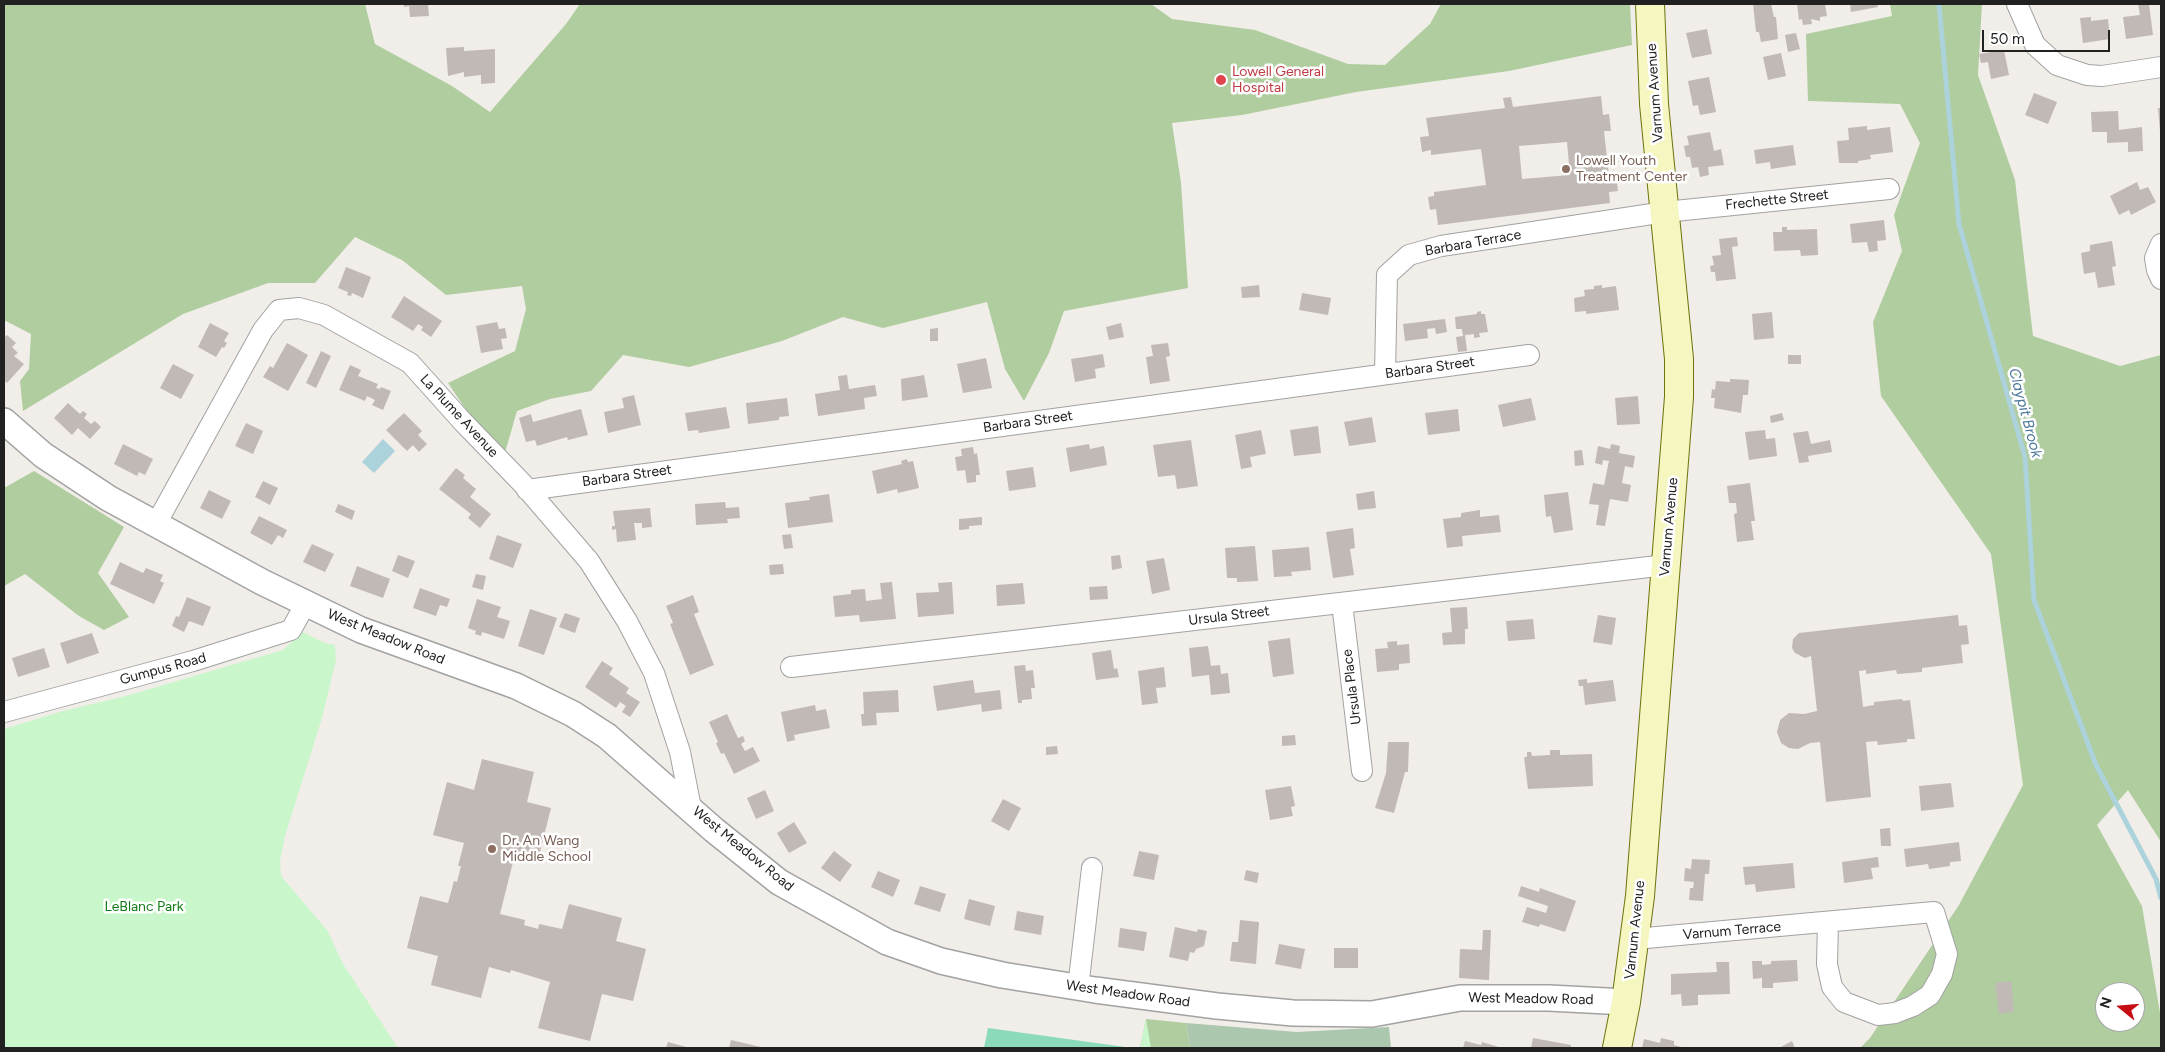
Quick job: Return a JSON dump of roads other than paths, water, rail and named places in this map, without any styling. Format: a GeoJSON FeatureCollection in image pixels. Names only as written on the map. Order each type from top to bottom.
{"type":"FeatureCollection","features":[{"type":"Feature","properties":{"kind":"main road","name":"Varnum Avenue"},"geometry":{"type":"LineString","coordinates":[[1617,1048],[1636,939],[1679,397],[1680,359],[1654,104],[1650,4]]}},
{"type":"Feature","properties":{"kind":"street"},"geometry":{"type":"LineString","coordinates":[[2018,4],[2035,45],[2058,65],[2087,75],[2102,76],[2161,68]]}},
{"type":"Feature","properties":{"kind":"street","name":"Frechette Street"},"geometry":{"type":"LineString","coordinates":[[1665,212],[1889,189]]}},
{"type":"Feature","properties":{"kind":"street","name":"Barbara Terrace"},"geometry":{"type":"LineString","coordinates":[[1385,374],[1387,275],[1409,255],[1441,246],[1665,212]]}},
{"type":"Feature","properties":{"kind":"street"},"geometry":{"type":"LineString","coordinates":[[2161,244],[2155,258],[2161,279]]}},
{"type":"Feature","properties":{"kind":"street","name":"La Plume Avenue"},"geometry":{"type":"LineString","coordinates":[[156,524],[263,330],[279,310],[299,308],[324,315],[410,362],[528,490],[589,561],[627,621],[654,673],[680,752],[691,808]]}},
{"type":"Feature","properties":{"kind":"street","name":"Barbara Street"},"geometry":{"type":"LineString","coordinates":[[528,490],[1529,355]]}},
{"type":"Feature","properties":{"kind":"street","name":"West Meadow Road"},"geometry":{"type":"LineString","coordinates":[[4,421],[43,455],[108,498],[262,582],[362,630],[516,686],[573,714],[607,736],[714,830],[779,882],[887,942],[945,962],[1078,988],[1217,1006],[1293,1013],[1372,1014],[1460,998],[1549,998],[1626,1002]]}},
{"type":"Feature","properties":{"kind":"street","name":"Ursula Street"},"geometry":{"type":"LineString","coordinates":[[792,667],[1666,565]]}},
{"type":"Feature","properties":{"kind":"street","name":"Gumpus Road"},"geometry":{"type":"LineString","coordinates":[[4,712],[193,661],[291,630],[306,602]]}},
{"type":"Feature","properties":{"kind":"street","name":"Ursula Place"},"geometry":{"type":"LineString","coordinates":[[1342,603],[1362,771]]}},
{"type":"Feature","properties":{"kind":"street"},"geometry":{"type":"LineString","coordinates":[[1078,988],[1092,868]]}},
{"type":"Feature","properties":{"kind":"street","name":"Varnum Terrace"},"geometry":{"type":"LineString","coordinates":[[1636,939],[1934,912],[1947,954],[1942,974],[1930,995],[1913,1006],[1895,1013],[1878,1015],[1844,1002],[1832,987],[1827,964],[1828,922]]}},
{"type":"Feature","properties":{"kind":"water"},"geometry":{"type":"Polygon","coordinates":[[[383,439],[395,451],[374,473],[362,462],[383,439]]]}},
{"type":"Feature","properties":{"kind":"waterway","name":"Claypit Brook"},"geometry":{"type":"LineString","coordinates":[[1939,4],[1959,224],[2025,457],[2034,600],[2096,765],[2156,879],[2161,898]]}},
{"type":"Feature","properties":{"kind":"place","name":"Lowell General Hospital"},"geometry":{"type":"Point","coordinates":[1221,80]}},
{"type":"Feature","properties":{"kind":"place","name":"Lowell Youth Treatment Center"},"geometry":{"type":"Point","coordinates":[1566,169]}},
{"type":"Feature","properties":{"kind":"place","name":"Dr. An Wang Middle School"},"geometry":{"type":"Point","coordinates":[492,849]}},
{"type":"Feature","properties":{"kind":"park label","name":"LeBlanc Park"},"geometry":{"type":"Point","coordinates":[144,907]}}]}
